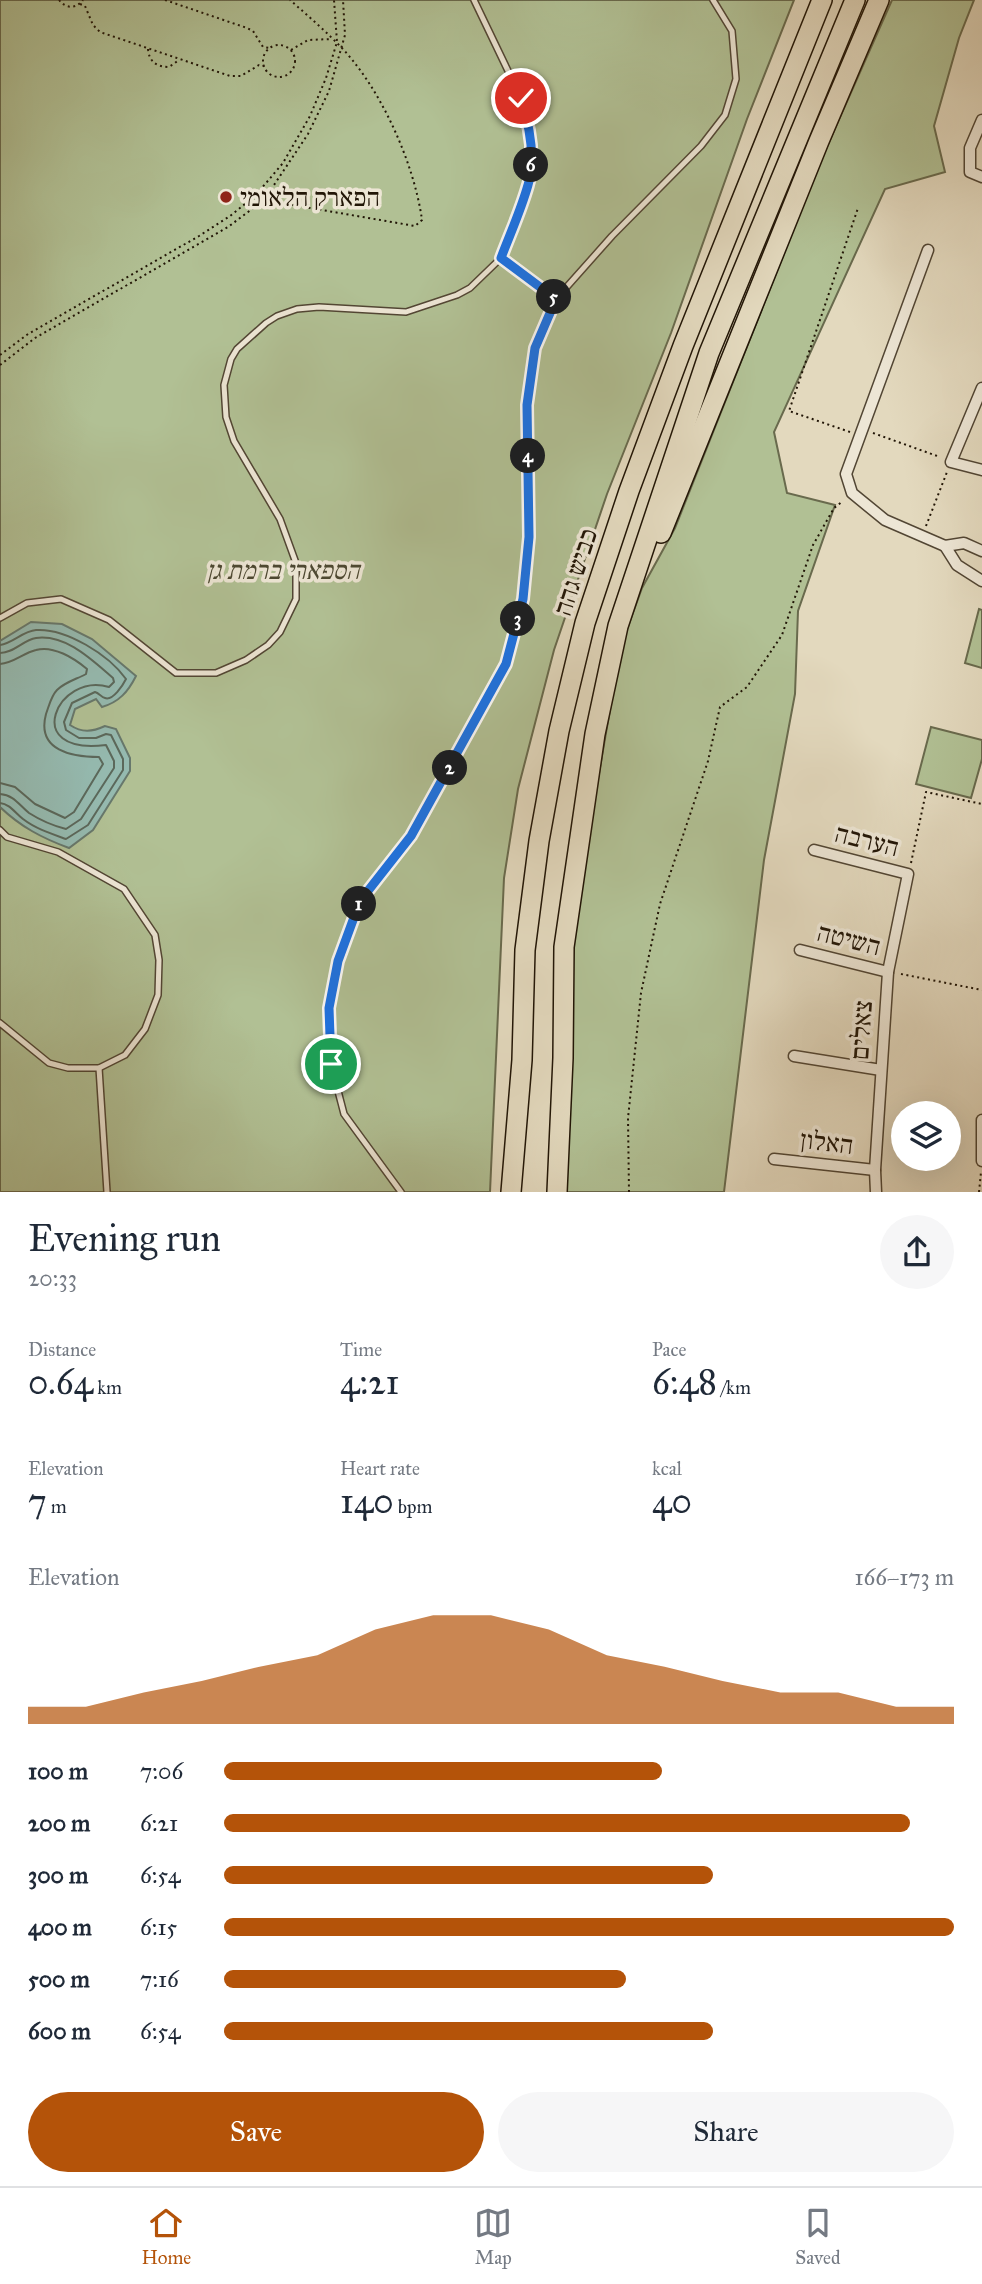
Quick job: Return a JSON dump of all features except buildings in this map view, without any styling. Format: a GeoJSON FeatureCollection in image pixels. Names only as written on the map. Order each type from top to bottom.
{"type":"FeatureCollection","features":[{"type":"Feature","properties":{"kind":"highway","name":"כביש גהה"},"geometry":{"type":"LineString","coordinates":[[511,1192],[522,1060],[525,950],[539,841],[559,731],[585,623],[629,491],[683,346],[822,0]]}},
{"type":"Feature","properties":{"kind":"highway"},"geometry":{"type":"LineString","coordinates":[[557,1192],[565,947],[595,734],[618,626],[709,353],[855,0]]}},
{"type":"Feature","properties":{"kind":"highway"},"geometry":{"type":"LineString","coordinates":[[633,582],[666,524],[878,0]]}},
{"type":"Feature","properties":{"kind":"street"},"geometry":{"type":"LineString","coordinates":[[982,120],[970,148],[970,172],[982,177]]}},
{"type":"Feature","properties":{"kind":"street"},"geometry":{"type":"LineString","coordinates":[[928,250],[846,474],[852,493],[885,520],[945,546],[957,565],[982,581]]}},
{"type":"Feature","properties":{"kind":"street"},"geometry":{"type":"LineString","coordinates":[[982,388],[951,462],[982,470]]}},
{"type":"Feature","properties":{"kind":"street"},"geometry":{"type":"LineString","coordinates":[[945,546],[964,543],[982,551]]}},
{"type":"Feature","properties":{"kind":"street","name":"הערבה"},"geometry":{"type":"LineString","coordinates":[[814,850],[908,874]]}},
{"type":"Feature","properties":{"kind":"street","name":"צאלים"},"geometry":{"type":"LineString","coordinates":[[876,1192],[875,1170],[888,972],[908,874]]}},
{"type":"Feature","properties":{"kind":"street","name":"השיטה"},"geometry":{"type":"LineString","coordinates":[[800,950],[888,972]]}},
{"type":"Feature","properties":{"kind":"street"},"geometry":{"type":"LineString","coordinates":[[794,1056],[881,1070]]}},
{"type":"Feature","properties":{"kind":"street"},"geometry":{"type":"LineString","coordinates":[[982,1120],[982,1161]]}},
{"type":"Feature","properties":{"kind":"street","name":"האלון"},"geometry":{"type":"LineString","coordinates":[[774,1159],[875,1170]]}},
{"type":"Feature","properties":{"kind":"lane"},"geometry":{"type":"LineString","coordinates":[[0,618],[27,603],[61,599],[109,620],[176,673],[216,673],[246,660],[281,632],[296,599],[296,563],[281,519],[234,441],[226,417],[224,386],[231,359],[237,349],[277,316],[308,307],[397,312],[416,309],[470,288],[501,258],[529,184],[531,168],[527,118],[510,73],[474,0]]}},
{"type":"Feature","properties":{"kind":"lane"},"geometry":{"type":"LineString","coordinates":[[401,1192],[344,1114],[331,1064],[329,1008],[338,961],[360,901],[411,836],[506,664],[523,599],[529,537],[527,405],[535,348],[556,299],[612,236],[701,146],[725,115],[736,79],[732,30],[713,0]]}},
{"type":"Feature","properties":{"kind":"lane"},"geometry":{"type":"LineString","coordinates":[[501,258],[556,299]]}},
{"type":"Feature","properties":{"kind":"lane"},"geometry":{"type":"LineString","coordinates":[[0,830],[7,837],[58,852],[124,889],[155,935],[159,960],[158,995],[145,1029],[125,1055],[99,1068],[68,1068],[49,1063],[0,1023]]}},
{"type":"Feature","properties":{"kind":"lane"},"geometry":{"type":"LineString","coordinates":[[99,1068],[107,1192]]}},
{"type":"Feature","properties":{"kind":"path"},"geometry":{"type":"LineString","coordinates":[[59,0],[67,7],[80,4],[85,6],[90,20],[100,32],[230,76],[241,76],[259,65],[264,66]]}},
{"type":"Feature","properties":{"kind":"path"},"geometry":{"type":"LineString","coordinates":[[80,4],[83,0]]}},
{"type":"Feature","properties":{"kind":"path"},"geometry":{"type":"LineString","coordinates":[[165,0],[247,28],[253,31],[263,47],[279,46],[290,50],[295,63],[286,76],[270,75],[264,66],[264,56],[270,48]]}},
{"type":"Feature","properties":{"kind":"path"},"geometry":{"type":"LineString","coordinates":[[179,5],[180,0]]}},
{"type":"Feature","properties":{"kind":"path"},"geometry":{"type":"LineString","coordinates":[[255,196],[264,200],[415,226],[422,220],[409,166],[389,119],[364,75],[337,42],[290,0]]}},
{"type":"Feature","properties":{"kind":"path"},"geometry":{"type":"LineString","coordinates":[[0,355],[28,334],[199,236],[255,196],[283,163],[310,116],[326,78],[337,42],[334,0]]}},
{"type":"Feature","properties":{"kind":"path"},"geometry":{"type":"LineString","coordinates":[[0,365],[35,338],[229,228],[264,200],[308,134],[329,91],[343,50],[343,0]]}},
{"type":"Feature","properties":{"kind":"path"},"geometry":{"type":"LineString","coordinates":[[290,50],[308,40],[333,39]]}},
{"type":"Feature","properties":{"kind":"path"},"geometry":{"type":"LineString","coordinates":[[148,48],[149,57],[156,64],[170,66],[180,59]]}},
{"type":"Feature","properties":{"kind":"path"},"geometry":{"type":"LineString","coordinates":[[858,208],[789,411],[919,448],[951,462],[923,536]]}},
{"type":"Feature","properties":{"kind":"path"},"geometry":{"type":"LineString","coordinates":[[629,1192],[628,1118],[641,993],[660,904],[708,761],[720,707],[747,687],[782,635],[813,545],[834,508],[852,493]]}},
{"type":"Feature","properties":{"kind":"path"},"geometry":{"type":"LineString","coordinates":[[908,874],[926,792],[982,804]]}},
{"type":"Feature","properties":{"kind":"path"},"geometry":{"type":"LineString","coordinates":[[888,972],[982,990]]}},
{"type":"Feature","properties":{"kind":"path"},"geometry":{"type":"LineString","coordinates":[[979,1192],[982,1161]]}},
{"type":"Feature","properties":{"kind":"green space","name":"הספארי ברמת גן"},"geometry":{"type":"Polygon","coordinates":[[[0,0],[794,0],[747,119],[671,333],[607,494],[554,650],[518,789],[504,878],[490,1192],[0,1192],[0,0]]]}},
{"type":"Feature","properties":{"kind":"green space"},"geometry":{"type":"Polygon","coordinates":[[[892,0],[974,0],[959,38],[934,126],[945,172],[885,189],[774,432],[787,493],[835,505],[798,611],[795,694],[764,860],[724,1192],[565,1192],[573,924],[621,646],[642,588],[675,528],[821,160],[892,0]]]}},
{"type":"Feature","properties":{"kind":"green space"},"geometry":{"type":"Polygon","coordinates":[[[979,609],[982,610],[982,668],[965,663],[979,609]]]}},
{"type":"Feature","properties":{"kind":"green space"},"geometry":{"type":"Polygon","coordinates":[[[931,727],[982,740],[982,759],[971,798],[916,784],[931,727]]]}},
{"type":"Feature","properties":{"kind":"water"},"geometry":{"type":"Polygon","coordinates":[[[31,622],[62,624],[92,639],[136,676],[126,692],[113,702],[102,707],[96,699],[75,709],[70,725],[74,728],[87,731],[105,726],[116,729],[130,758],[130,771],[93,830],[69,848],[32,831],[0,807],[0,641],[31,622]]]}},
{"type":"Feature","properties":{"kind":"place","name":"הפארק הלאומי"},"geometry":{"type":"Point","coordinates":[226,197]}},
{"type":"Feature","properties":{"kind":"route"},"geometry":{"type":"LineString","coordinates":[[331,1064],[329,1008],[338,961],[360,901],[411,836],[506,664],[523,599],[529,537],[527,405],[535,348],[556,299],[501,258],[529,184],[531,168],[527,118],[521,98]]}}]}
